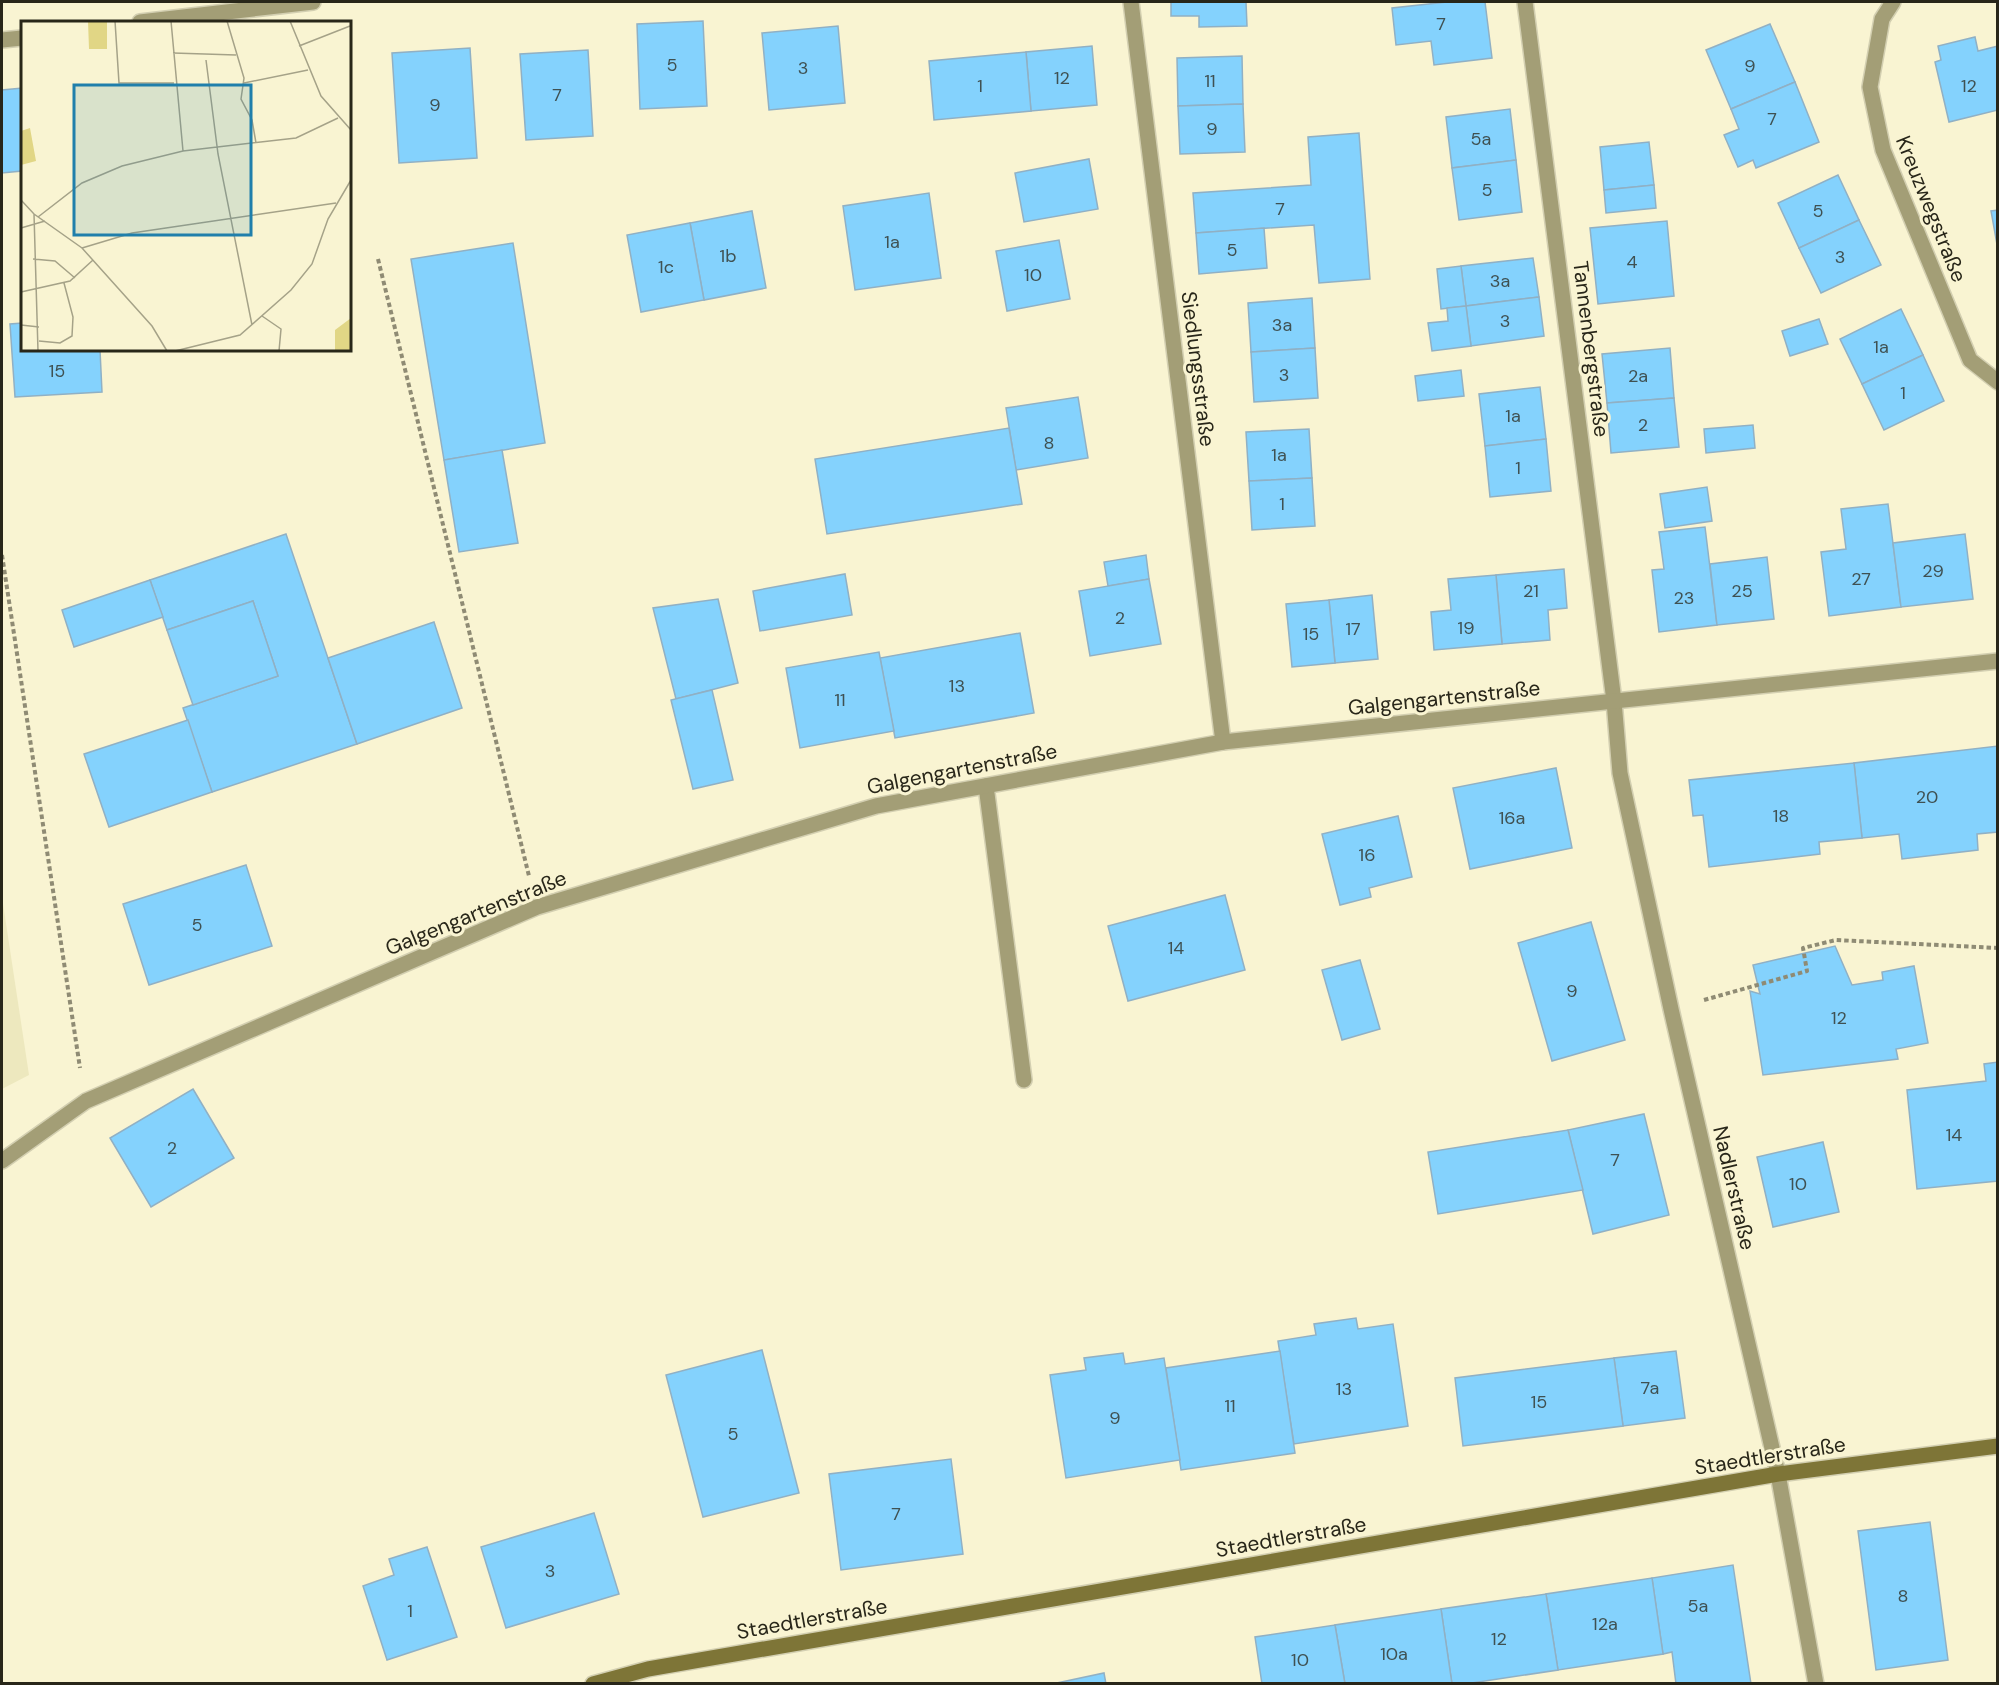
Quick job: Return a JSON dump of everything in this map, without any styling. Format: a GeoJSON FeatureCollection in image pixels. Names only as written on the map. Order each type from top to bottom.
{"type":"FeatureCollection","features":[{"type":"Feature","properties":{"kind":"main road","name":"Staedtlerstraße"},"geometry":{"type":"LineString","coordinates":[[593,1683],[648,1669],[1778,1474],[1998,1446]]}},
{"type":"Feature","properties":{"kind":"street"},"geometry":{"type":"LineString","coordinates":[[149,21],[313,2]]}},
{"type":"Feature","properties":{"kind":"street","name":"Siedlungsstraße"},"geometry":{"type":"LineString","coordinates":[[1131,2],[1223,742]]}},
{"type":"Feature","properties":{"kind":"street","name":"Tannenbergstraße"},"geometry":{"type":"LineString","coordinates":[[1525,2],[1614,701]]}},
{"type":"Feature","properties":{"kind":"street","name":"Kreuzwegstraße"},"geometry":{"type":"LineString","coordinates":[[1893,2],[1882,20],[1870,87],[1883,150],[1970,360],[1998,382]]}},
{"type":"Feature","properties":{"kind":"street"},"geometry":{"type":"LineString","coordinates":[[2,40],[21,38]]}},
{"type":"Feature","properties":{"kind":"street","name":"Galgengartenstraße"},"geometry":{"type":"LineString","coordinates":[[2,1161],[86,1101],[537,907],[876,806],[1223,742],[1998,662]]}},
{"type":"Feature","properties":{"kind":"street","name":"Nadlerstraße"},"geometry":{"type":"LineString","coordinates":[[1614,701],[1620,773],[1671,1009],[1778,1474],[1816,1683]]}},
{"type":"Feature","properties":{"kind":"street"},"geometry":{"type":"LineString","coordinates":[[986,786],[1024,1080]]}},
{"type":"Feature","properties":{"kind":"path"},"geometry":{"type":"LineString","coordinates":[[378,259],[537,907]]}},
{"type":"Feature","properties":{"kind":"path"},"geometry":{"type":"LineString","coordinates":[[2,555],[86,1101]]}},
{"type":"Feature","properties":{"kind":"path"},"geometry":{"type":"LineString","coordinates":[[1671,1009],[1807,971],[1803,948],[1836,940],[1998,948]]}},
{"type":"Feature","properties":{"kind":"shaded area"},"geometry":{"type":"Polygon","coordinates":[[[2,897],[29,1075],[2,1089],[2,897]]]}},
{"type":"Feature","properties":{"kind":"building"},"geometry":{"type":"Polygon","coordinates":[[[1171,2],[1246,2],[1247,26],[1199,27],[1199,16],[1171,16],[1171,2]]]}},
{"type":"Feature","properties":{"kind":"building"},"geometry":{"type":"Polygon","coordinates":[[[1447,2],[1485,2],[1492,58],[1434,65],[1431,41],[1396,45],[1392,8],[1447,2]]]}},
{"type":"Feature","properties":{"kind":"building"},"geometry":{"type":"Polygon","coordinates":[[[703,21],[707,106],[640,109],[637,24],[703,21]]]}},
{"type":"Feature","properties":{"kind":"building"},"geometry":{"type":"Polygon","coordinates":[[[1770,24],[1795,82],[1731,109],[1706,50],[1770,24]]]}},
{"type":"Feature","properties":{"kind":"building"},"geometry":{"type":"Polygon","coordinates":[[[838,26],[845,103],[769,110],[762,33],[838,26]]]}},
{"type":"Feature","properties":{"kind":"building"},"geometry":{"type":"Polygon","coordinates":[[[1975,37],[1978,51],[1998,46],[1998,110],[1949,122],[1935,62],[1941,60],[1938,46],[1975,37]]]}},
{"type":"Feature","properties":{"kind":"building"},"geometry":{"type":"Polygon","coordinates":[[[1092,46],[1097,105],[1031,111],[1026,52],[1092,46]]]}},
{"type":"Feature","properties":{"kind":"building"},"geometry":{"type":"Polygon","coordinates":[[[470,48],[477,158],[399,163],[392,53],[470,48]]]}},
{"type":"Feature","properties":{"kind":"building"},"geometry":{"type":"Polygon","coordinates":[[[588,50],[593,136],[526,140],[520,54],[588,50]]]}},
{"type":"Feature","properties":{"kind":"building"},"geometry":{"type":"Polygon","coordinates":[[[1026,52],[1031,111],[934,120],[929,61],[1026,52]]]}},
{"type":"Feature","properties":{"kind":"building"},"geometry":{"type":"Polygon","coordinates":[[[1242,56],[1243,104],[1178,106],[1177,58],[1242,56]]]}},
{"type":"Feature","properties":{"kind":"building"},"geometry":{"type":"Polygon","coordinates":[[[1795,82],[1819,142],[1756,168],[1753,160],[1738,167],[1724,135],[1739,129],[1731,109],[1795,82]]]}},
{"type":"Feature","properties":{"kind":"building"},"geometry":{"type":"Polygon","coordinates":[[[21,88],[21,171],[2,173],[2,90],[21,88]]]}},
{"type":"Feature","properties":{"kind":"building"},"geometry":{"type":"Polygon","coordinates":[[[1243,104],[1245,152],[1180,154],[1178,106],[1243,104]]]}},
{"type":"Feature","properties":{"kind":"building"},"geometry":{"type":"Polygon","coordinates":[[[1510,109],[1516,160],[1452,168],[1446,117],[1510,109]]]}},
{"type":"Feature","properties":{"kind":"building"},"geometry":{"type":"Polygon","coordinates":[[[1359,133],[1370,279],[1319,283],[1314,225],[1196,233],[1193,193],[1311,185],[1308,137],[1359,133]]]}},
{"type":"Feature","properties":{"kind":"building"},"geometry":{"type":"Polygon","coordinates":[[[1649,142],[1654,185],[1604,190],[1600,147],[1649,142]]]}},
{"type":"Feature","properties":{"kind":"building"},"geometry":{"type":"Polygon","coordinates":[[[1089,159],[1098,209],[1024,222],[1015,173],[1089,159]]]}},
{"type":"Feature","properties":{"kind":"building"},"geometry":{"type":"Polygon","coordinates":[[[1516,160],[1522,212],[1459,220],[1452,168],[1516,160]]]}},
{"type":"Feature","properties":{"kind":"building"},"geometry":{"type":"Polygon","coordinates":[[[1838,175],[1859,220],[1799,248],[1778,203],[1838,175]]]}},
{"type":"Feature","properties":{"kind":"building"},"geometry":{"type":"Polygon","coordinates":[[[1654,185],[1656,208],[1606,213],[1604,190],[1654,185]]]}},
{"type":"Feature","properties":{"kind":"building"},"geometry":{"type":"Polygon","coordinates":[[[929,193],[941,278],[855,290],[843,206],[929,193]]]}},
{"type":"Feature","properties":{"kind":"building"},"geometry":{"type":"Polygon","coordinates":[[[1998,210],[1998,250],[1991,211],[1998,210]]]}},
{"type":"Feature","properties":{"kind":"building"},"geometry":{"type":"Polygon","coordinates":[[[752,211],[766,288],[704,300],[690,223],[752,211]]]}},
{"type":"Feature","properties":{"kind":"building"},"geometry":{"type":"Polygon","coordinates":[[[1859,220],[1881,265],[1821,293],[1799,248],[1859,220]]]}},
{"type":"Feature","properties":{"kind":"building"},"geometry":{"type":"Polygon","coordinates":[[[1667,221],[1674,296],[1598,304],[1590,228],[1667,221]]]}},
{"type":"Feature","properties":{"kind":"building"},"geometry":{"type":"Polygon","coordinates":[[[690,223],[704,300],[641,312],[627,235],[690,223]]]}},
{"type":"Feature","properties":{"kind":"building"},"geometry":{"type":"Polygon","coordinates":[[[1264,228],[1267,268],[1199,274],[1196,233],[1264,228]]]}},
{"type":"Feature","properties":{"kind":"building"},"geometry":{"type":"Polygon","coordinates":[[[1059,240],[1070,299],[1007,311],[996,251],[1059,240]]]}},
{"type":"Feature","properties":{"kind":"building"},"geometry":{"type":"Polygon","coordinates":[[[513,243],[545,443],[444,460],[411,259],[513,243]]]}},
{"type":"Feature","properties":{"kind":"building"},"geometry":{"type":"Polygon","coordinates":[[[1533,258],[1539,297],[1466,306],[1461,266],[1533,258]]]}},
{"type":"Feature","properties":{"kind":"building"},"geometry":{"type":"Polygon","coordinates":[[[1461,266],[1466,306],[1441,309],[1437,269],[1461,266]]]}},
{"type":"Feature","properties":{"kind":"building"},"geometry":{"type":"Polygon","coordinates":[[[1539,297],[1544,336],[1471,346],[1466,306],[1539,297]]]}},
{"type":"Feature","properties":{"kind":"building"},"geometry":{"type":"Polygon","coordinates":[[[1312,298],[1315,348],[1251,352],[1248,303],[1312,298]]]}},
{"type":"Feature","properties":{"kind":"building"},"geometry":{"type":"Polygon","coordinates":[[[1466,306],[1471,346],[1432,351],[1428,323],[1448,321],[1447,308],[1466,306]]]}},
{"type":"Feature","properties":{"kind":"building"},"geometry":{"type":"Polygon","coordinates":[[[1901,309],[1923,355],[1862,384],[1840,339],[1901,309]]]}},
{"type":"Feature","properties":{"kind":"building"},"geometry":{"type":"Polygon","coordinates":[[[1819,319],[1828,344],[1790,356],[1782,331],[1819,319]]]}},
{"type":"Feature","properties":{"kind":"building"},"geometry":{"type":"Polygon","coordinates":[[[21,323],[21,351],[100,351],[102,392],[15,397],[10,324],[21,323]]]}},
{"type":"Feature","properties":{"kind":"building"},"geometry":{"type":"Polygon","coordinates":[[[1315,348],[1318,398],[1254,402],[1251,352],[1315,348]]]}},
{"type":"Feature","properties":{"kind":"building"},"geometry":{"type":"Polygon","coordinates":[[[1670,348],[1674,398],[1607,403],[1602,354],[1670,348]]]}},
{"type":"Feature","properties":{"kind":"building"},"geometry":{"type":"Polygon","coordinates":[[[1923,355],[1944,401],[1884,430],[1862,384],[1923,355]]]}},
{"type":"Feature","properties":{"kind":"building"},"geometry":{"type":"Polygon","coordinates":[[[1461,370],[1464,396],[1418,401],[1415,376],[1461,370]]]}},
{"type":"Feature","properties":{"kind":"building"},"geometry":{"type":"Polygon","coordinates":[[[1540,387],[1546,439],[1485,446],[1479,394],[1540,387]]]}},
{"type":"Feature","properties":{"kind":"building"},"geometry":{"type":"Polygon","coordinates":[[[1078,397],[1088,458],[1016,470],[1006,408],[1078,397]]]}},
{"type":"Feature","properties":{"kind":"building"},"geometry":{"type":"Polygon","coordinates":[[[1674,398],[1679,447],[1611,453],[1607,403],[1674,398]]]}},
{"type":"Feature","properties":{"kind":"building"},"geometry":{"type":"Polygon","coordinates":[[[1753,425],[1755,448],[1706,453],[1704,429],[1753,425]]]}},
{"type":"Feature","properties":{"kind":"building"},"geometry":{"type":"Polygon","coordinates":[[[1009,428],[1022,504],[827,534],[815,459],[1009,428]]]}},
{"type":"Feature","properties":{"kind":"building"},"geometry":{"type":"Polygon","coordinates":[[[1309,429],[1312,478],[1249,481],[1246,432],[1309,429]]]}},
{"type":"Feature","properties":{"kind":"building"},"geometry":{"type":"Polygon","coordinates":[[[1546,439],[1551,491],[1490,497],[1485,446],[1546,439]]]}},
{"type":"Feature","properties":{"kind":"building"},"geometry":{"type":"Polygon","coordinates":[[[502,450],[518,543],[459,552],[444,460],[502,450]]]}},
{"type":"Feature","properties":{"kind":"building"},"geometry":{"type":"Polygon","coordinates":[[[1312,478],[1315,526],[1252,530],[1249,481],[1312,478]]]}},
{"type":"Feature","properties":{"kind":"building"},"geometry":{"type":"Polygon","coordinates":[[[1707,487],[1712,521],[1665,528],[1660,494],[1707,487]]]}},
{"type":"Feature","properties":{"kind":"building"},"geometry":{"type":"Polygon","coordinates":[[[1888,504],[1901,607],[1829,616],[1821,552],[1846,549],[1841,509],[1888,504]]]}},
{"type":"Feature","properties":{"kind":"building"},"geometry":{"type":"Polygon","coordinates":[[[1705,527],[1717,625],[1659,632],[1652,570],[1664,569],[1659,532],[1705,527]]]}},
{"type":"Feature","properties":{"kind":"building"},"geometry":{"type":"Polygon","coordinates":[[[286,534],[357,744],[212,792],[183,708],[278,676],[253,601],[167,630],[150,580],[286,534]]]}},
{"type":"Feature","properties":{"kind":"building"},"geometry":{"type":"Polygon","coordinates":[[[1965,534],[1973,599],[1901,607],[1893,543],[1965,534]]]}},
{"type":"Feature","properties":{"kind":"building"},"geometry":{"type":"Polygon","coordinates":[[[1146,555],[1149,579],[1108,586],[1104,562],[1146,555]]]}},
{"type":"Feature","properties":{"kind":"building"},"geometry":{"type":"Polygon","coordinates":[[[1767,557],[1774,619],[1717,625],[1710,564],[1767,557]]]}},
{"type":"Feature","properties":{"kind":"building"},"geometry":{"type":"Polygon","coordinates":[[[1564,569],[1567,608],[1548,610],[1550,640],[1502,644],[1496,575],[1564,569]]]}},
{"type":"Feature","properties":{"kind":"building"},"geometry":{"type":"Polygon","coordinates":[[[845,574],[852,615],[760,631],[753,591],[845,574]]]}},
{"type":"Feature","properties":{"kind":"building"},"geometry":{"type":"Polygon","coordinates":[[[1496,575],[1502,644],[1434,650],[1431,612],[1451,610],[1448,579],[1496,575]]]}},
{"type":"Feature","properties":{"kind":"building"},"geometry":{"type":"Polygon","coordinates":[[[1149,579],[1161,644],[1090,656],[1079,591],[1149,579]]]}},
{"type":"Feature","properties":{"kind":"building"},"geometry":{"type":"Polygon","coordinates":[[[150,580],[163,617],[74,647],[62,610],[150,580]]]}},
{"type":"Feature","properties":{"kind":"building"},"geometry":{"type":"Polygon","coordinates":[[[1372,595],[1378,659],[1335,663],[1329,600],[1372,595]]]}},
{"type":"Feature","properties":{"kind":"building"},"geometry":{"type":"Polygon","coordinates":[[[718,599],[738,683],[676,699],[653,608],[718,599]]]}},
{"type":"Feature","properties":{"kind":"building"},"geometry":{"type":"Polygon","coordinates":[[[1329,600],[1335,663],[1292,667],[1286,604],[1329,600]]]}},
{"type":"Feature","properties":{"kind":"building"},"geometry":{"type":"Polygon","coordinates":[[[253,601],[278,676],[193,705],[167,630],[253,601]]]}},
{"type":"Feature","properties":{"kind":"building"},"geometry":{"type":"Polygon","coordinates":[[[434,622],[462,708],[357,744],[328,658],[434,622]]]}},
{"type":"Feature","properties":{"kind":"building"},"geometry":{"type":"Polygon","coordinates":[[[1020,633],[1034,713],[895,738],[880,658],[1020,633]]]}},
{"type":"Feature","properties":{"kind":"building"},"geometry":{"type":"Polygon","coordinates":[[[879,652],[894,731],[800,748],[786,668],[879,652]]]}},
{"type":"Feature","properties":{"kind":"building"},"geometry":{"type":"Polygon","coordinates":[[[712,690],[733,780],[693,789],[671,700],[712,690]]]}},
{"type":"Feature","properties":{"kind":"building"},"geometry":{"type":"Polygon","coordinates":[[[188,720],[212,792],[109,827],[84,754],[188,720]]]}},
{"type":"Feature","properties":{"kind":"building"},"geometry":{"type":"Polygon","coordinates":[[[1998,746],[1998,832],[1977,834],[1978,850],[1902,859],[1899,834],[1862,838],[1854,763],[1998,746]]]}},
{"type":"Feature","properties":{"kind":"building"},"geometry":{"type":"Polygon","coordinates":[[[1854,763],[1862,838],[1819,842],[1820,854],[1709,867],[1703,815],[1693,816],[1689,780],[1854,763]]]}},
{"type":"Feature","properties":{"kind":"building"},"geometry":{"type":"Polygon","coordinates":[[[1556,768],[1572,848],[1470,869],[1453,788],[1556,768]]]}},
{"type":"Feature","properties":{"kind":"building"},"geometry":{"type":"Polygon","coordinates":[[[1398,816],[1412,877],[1369,888],[1371,897],[1340,905],[1322,834],[1398,816]]]}},
{"type":"Feature","properties":{"kind":"building"},"geometry":{"type":"Polygon","coordinates":[[[246,865],[272,946],[149,985],[123,904],[246,865]]]}},
{"type":"Feature","properties":{"kind":"building"},"geometry":{"type":"Polygon","coordinates":[[[1225,895],[1245,970],[1128,1001],[1108,926],[1225,895]]]}},
{"type":"Feature","properties":{"kind":"building"},"geometry":{"type":"Polygon","coordinates":[[[1591,922],[1625,1040],[1552,1061],[1518,943],[1591,922]]]}},
{"type":"Feature","properties":{"kind":"building"},"geometry":{"type":"Polygon","coordinates":[[[1835,946],[1852,985],[1883,980],[1882,972],[1914,966],[1928,1043],[1896,1049],[1898,1059],[1763,1075],[1750,991],[1760,994],[1753,965],[1835,946]]]}},
{"type":"Feature","properties":{"kind":"building"},"geometry":{"type":"Polygon","coordinates":[[[1360,960],[1380,1029],[1342,1040],[1322,970],[1360,960]]]}},
{"type":"Feature","properties":{"kind":"building"},"geometry":{"type":"Polygon","coordinates":[[[1998,1062],[1998,1181],[1917,1189],[1907,1090],[1986,1081],[1984,1064],[1998,1062]]]}},
{"type":"Feature","properties":{"kind":"building"},"geometry":{"type":"Polygon","coordinates":[[[193,1089],[234,1158],[151,1207],[110,1138],[193,1089]]]}},
{"type":"Feature","properties":{"kind":"building"},"geometry":{"type":"Polygon","coordinates":[[[1644,1114],[1669,1215],[1593,1234],[1568,1130],[1644,1114]]]}},
{"type":"Feature","properties":{"kind":"building"},"geometry":{"type":"Polygon","coordinates":[[[1568,1130],[1583,1190],[1438,1214],[1428,1152],[1568,1130]]]}},
{"type":"Feature","properties":{"kind":"building"},"geometry":{"type":"Polygon","coordinates":[[[1823,1142],[1839,1212],[1773,1227],[1757,1157],[1823,1142]]]}},
{"type":"Feature","properties":{"kind":"building"},"geometry":{"type":"Polygon","coordinates":[[[1356,1318],[1358,1329],[1393,1324],[1408,1426],[1294,1444],[1278,1341],[1316,1335],[1314,1324],[1356,1318]]]}},
{"type":"Feature","properties":{"kind":"building"},"geometry":{"type":"Polygon","coordinates":[[[762,1350],[799,1493],[703,1517],[666,1375],[762,1350]]]}},
{"type":"Feature","properties":{"kind":"building"},"geometry":{"type":"Polygon","coordinates":[[[1280,1351],[1295,1453],[1181,1470],[1166,1368],[1280,1351]]]}},
{"type":"Feature","properties":{"kind":"building"},"geometry":{"type":"Polygon","coordinates":[[[1676,1351],[1685,1418],[1623,1426],[1614,1358],[1676,1351]]]}},
{"type":"Feature","properties":{"kind":"building"},"geometry":{"type":"Polygon","coordinates":[[[1123,1353],[1125,1364],[1164,1358],[1180,1460],[1066,1478],[1050,1375],[1086,1370],[1084,1358],[1123,1353]]]}},
{"type":"Feature","properties":{"kind":"building"},"geometry":{"type":"Polygon","coordinates":[[[1614,1358],[1623,1426],[1463,1446],[1455,1378],[1614,1358]]]}},
{"type":"Feature","properties":{"kind":"building"},"geometry":{"type":"Polygon","coordinates":[[[951,1459],[963,1554],[841,1570],[829,1474],[951,1459]]]}},
{"type":"Feature","properties":{"kind":"building"},"geometry":{"type":"Polygon","coordinates":[[[594,1513],[619,1594],[506,1628],[481,1547],[594,1513]]]}},
{"type":"Feature","properties":{"kind":"building"},"geometry":{"type":"Polygon","coordinates":[[[1930,1522],[1948,1660],[1876,1670],[1858,1531],[1930,1522]]]}},
{"type":"Feature","properties":{"kind":"building"},"geometry":{"type":"Polygon","coordinates":[[[427,1547],[457,1637],[387,1660],[363,1586],[394,1575],[389,1559],[427,1547]]]}},
{"type":"Feature","properties":{"kind":"building"},"geometry":{"type":"Polygon","coordinates":[[[1733,1565],[1751,1684],[1676,1684],[1672,1652],[1663,1654],[1652,1578],[1733,1565]]]}},
{"type":"Feature","properties":{"kind":"building"},"geometry":{"type":"Polygon","coordinates":[[[1652,1578],[1663,1654],[1558,1670],[1546,1594],[1652,1578]]]}},
{"type":"Feature","properties":{"kind":"building"},"geometry":{"type":"Polygon","coordinates":[[[1546,1594],[1558,1670],[1452,1684],[1441,1609],[1546,1594]]]}},
{"type":"Feature","properties":{"kind":"building"},"geometry":{"type":"Polygon","coordinates":[[[1441,1609],[1452,1684],[1345,1684],[1335,1625],[1441,1609]]]}},
{"type":"Feature","properties":{"kind":"building"},"geometry":{"type":"Polygon","coordinates":[[[1335,1625],[1345,1684],[1262,1684],[1255,1637],[1335,1625]]]}},
{"type":"Feature","properties":{"kind":"building"},"geometry":{"type":"Polygon","coordinates":[[[1104,1673],[1106,1684],[1052,1684],[1104,1673]]]}}]}
